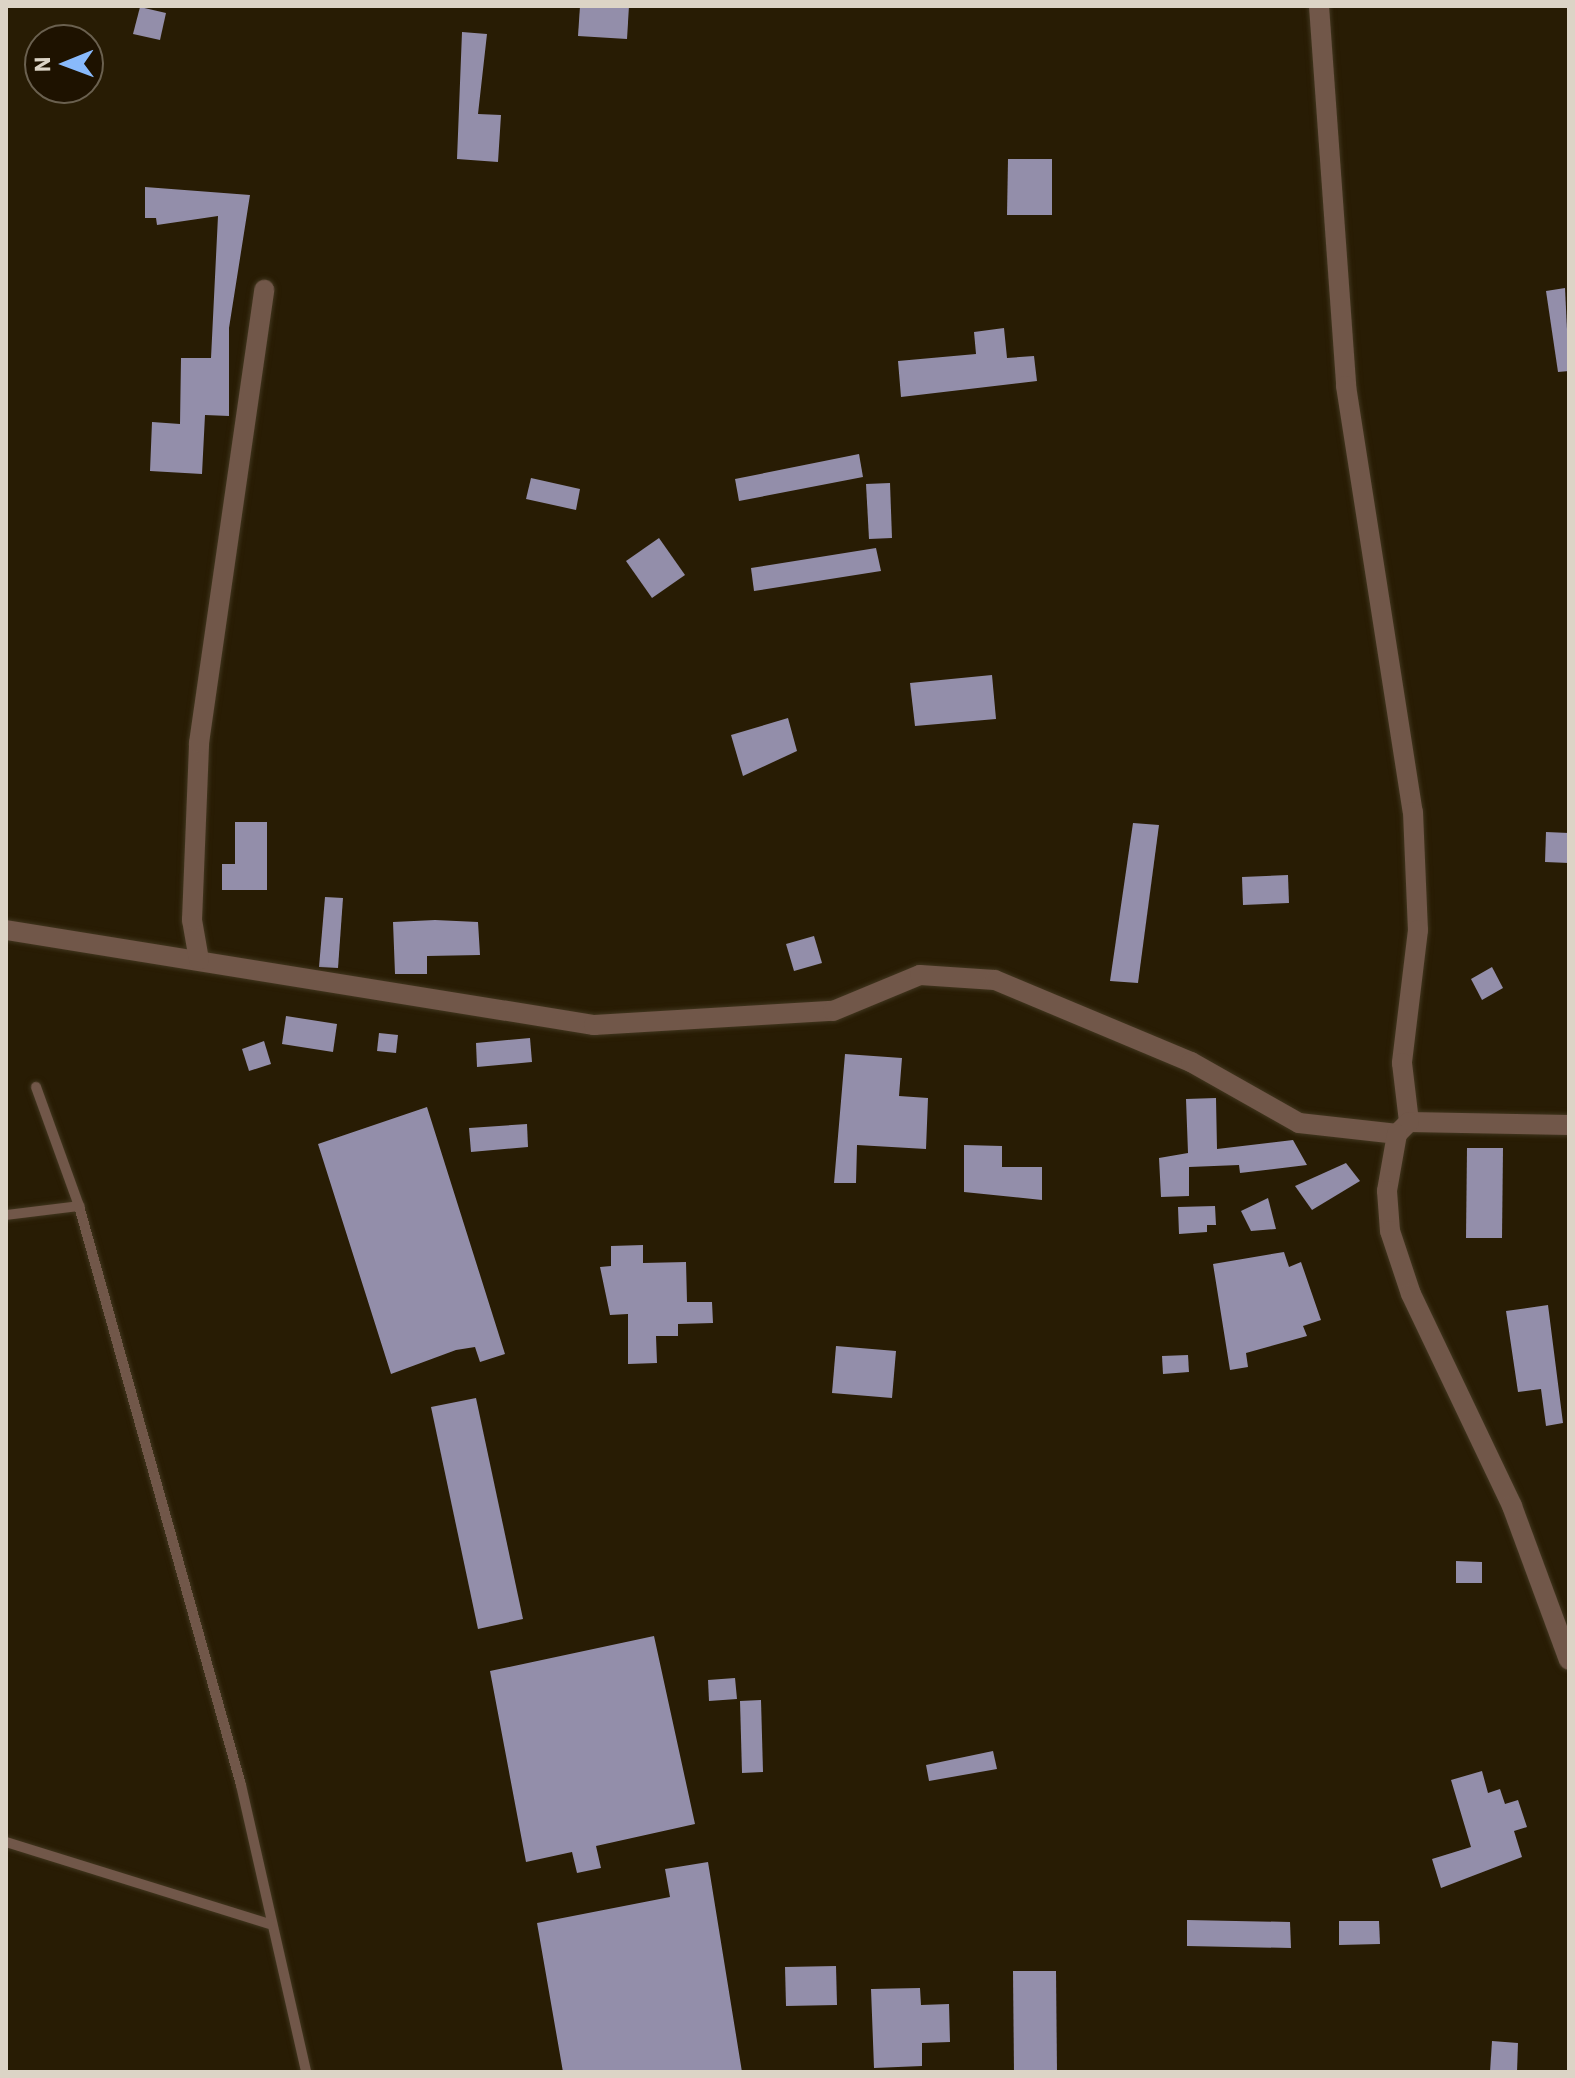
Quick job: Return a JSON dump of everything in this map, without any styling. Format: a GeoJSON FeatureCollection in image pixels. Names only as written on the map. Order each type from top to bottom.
{"type":"FeatureCollection","features":[{"type":"Feature","properties":{"kind":"street"},"geometry":{"type":"LineString","coordinates":[[1319,6],[1340,340],[1413,812],[1418,930],[1402,1063],[1403,1128],[1387,1191],[1390,1231],[1411,1294],[1512,1506],[1569,1660]]}},
{"type":"Feature","properties":{"kind":"street"},"geometry":{"type":"LineString","coordinates":[[199,960],[192,920],[199,743],[264,290]]}},
{"type":"Feature","properties":{"kind":"street"},"geometry":{"type":"LineString","coordinates":[[6,930],[594,1025],[833,1011],[920,975],[995,980],[1191,1062],[1299,1123],[1403,1128],[1569,1125]]}},
{"type":"Feature","properties":{"kind":"lane"},"geometry":{"type":"LineString","coordinates":[[36,1087],[79,1206],[241,1785],[270,1924],[306,2072]]}},
{"type":"Feature","properties":{"kind":"lane"},"geometry":{"type":"LineString","coordinates":[[6,1215],[79,1206]]}},
{"type":"Feature","properties":{"kind":"lane"},"geometry":{"type":"LineString","coordinates":[[6,1842],[270,1924]]}},
{"type":"Feature","properties":{"kind":"building"},"geometry":{"type":"Polygon","coordinates":[[[580,6],[629,6],[627,39],[578,36],[580,6]]]}},
{"type":"Feature","properties":{"kind":"building"},"geometry":{"type":"Polygon","coordinates":[[[140,7],[166,13],[160,40],[133,34],[140,7]]]}},
{"type":"Feature","properties":{"kind":"building"},"geometry":{"type":"Polygon","coordinates":[[[462,32],[487,34],[478,114],[501,115],[498,162],[457,159],[462,32]]]}},
{"type":"Feature","properties":{"kind":"building"},"geometry":{"type":"Polygon","coordinates":[[[1008,159],[1052,159],[1052,215],[1007,215],[1008,159]]]}},
{"type":"Feature","properties":{"kind":"building"},"geometry":{"type":"Polygon","coordinates":[[[145,187],[250,195],[229,328],[229,416],[205,415],[202,474],[150,471],[152,422],[180,424],[181,358],[211,358],[218,216],[157,225],[156,218],[145,218],[145,187]]]}},
{"type":"Feature","properties":{"kind":"building"},"geometry":{"type":"Polygon","coordinates":[[[1565,288],[1569,371],[1558,372],[1546,291],[1565,288]]]}},
{"type":"Feature","properties":{"kind":"building"},"geometry":{"type":"Polygon","coordinates":[[[1004,328],[1007,358],[1034,356],[1037,381],[901,397],[898,361],[976,354],[974,332],[1004,328]]]}},
{"type":"Feature","properties":{"kind":"building"},"geometry":{"type":"Polygon","coordinates":[[[859,454],[863,477],[739,501],[735,479],[859,454]]]}},
{"type":"Feature","properties":{"kind":"building"},"geometry":{"type":"Polygon","coordinates":[[[531,478],[580,489],[576,510],[526,499],[531,478]]]}},
{"type":"Feature","properties":{"kind":"building"},"geometry":{"type":"Polygon","coordinates":[[[890,483],[892,538],[869,539],[866,484],[890,483]]]}},
{"type":"Feature","properties":{"kind":"building"},"geometry":{"type":"Polygon","coordinates":[[[659,538],[685,575],[652,598],[626,561],[659,538]]]}},
{"type":"Feature","properties":{"kind":"building"},"geometry":{"type":"Polygon","coordinates":[[[876,548],[881,571],[754,591],[751,568],[876,548]]]}},
{"type":"Feature","properties":{"kind":"building"},"geometry":{"type":"Polygon","coordinates":[[[992,675],[996,719],[915,726],[910,683],[992,675]]]}},
{"type":"Feature","properties":{"kind":"building"},"geometry":{"type":"Polygon","coordinates":[[[788,718],[797,751],[743,776],[731,735],[788,718]]]}},
{"type":"Feature","properties":{"kind":"building"},"geometry":{"type":"Polygon","coordinates":[[[235,822],[267,822],[267,890],[222,890],[222,864],[235,864],[235,822]]]}},
{"type":"Feature","properties":{"kind":"building"},"geometry":{"type":"Polygon","coordinates":[[[1133,823],[1159,825],[1138,983],[1110,981],[1133,823]]]}},
{"type":"Feature","properties":{"kind":"building"},"geometry":{"type":"Polygon","coordinates":[[[1546,832],[1569,833],[1569,863],[1545,862],[1546,832]]]}},
{"type":"Feature","properties":{"kind":"building"},"geometry":{"type":"Polygon","coordinates":[[[1288,875],[1289,903],[1243,905],[1242,877],[1288,875]]]}},
{"type":"Feature","properties":{"kind":"building"},"geometry":{"type":"Polygon","coordinates":[[[325,897],[343,898],[338,968],[319,967],[325,897]]]}},
{"type":"Feature","properties":{"kind":"building"},"geometry":{"type":"Polygon","coordinates":[[[393,922],[478,922],[480,955],[427,956],[427,974],[395,974],[393,922]]]}},
{"type":"Feature","properties":{"kind":"building"},"geometry":{"type":"Polygon","coordinates":[[[814,936],[822,963],[794,971],[786,944],[814,936]]]}},
{"type":"Feature","properties":{"kind":"building"},"geometry":{"type":"Polygon","coordinates":[[[1492,967],[1503,988],[1482,1000],[1471,979],[1492,967]]]}},
{"type":"Feature","properties":{"kind":"building"},"geometry":{"type":"Polygon","coordinates":[[[286,1016],[337,1024],[333,1052],[282,1044],[286,1016]]]}},
{"type":"Feature","properties":{"kind":"building"},"geometry":{"type":"Polygon","coordinates":[[[379,1033],[398,1035],[396,1053],[377,1051],[379,1033]]]}},
{"type":"Feature","properties":{"kind":"building"},"geometry":{"type":"Polygon","coordinates":[[[530,1038],[532,1062],[477,1067],[476,1043],[530,1038]]]}},
{"type":"Feature","properties":{"kind":"building"},"geometry":{"type":"Polygon","coordinates":[[[264,1041],[271,1064],[249,1071],[242,1049],[264,1041]]]}},
{"type":"Feature","properties":{"kind":"building"},"geometry":{"type":"Polygon","coordinates":[[[845,1054],[902,1058],[899,1096],[928,1098],[926,1149],[857,1145],[856,1183],[834,1183],[845,1054]]]}},
{"type":"Feature","properties":{"kind":"building"},"geometry":{"type":"Polygon","coordinates":[[[1216,1098],[1217,1149],[1293,1140],[1307,1165],[1240,1173],[1239,1165],[1189,1167],[1189,1196],[1161,1197],[1159,1158],[1188,1153],[1186,1099],[1216,1098]]]}},
{"type":"Feature","properties":{"kind":"building"},"geometry":{"type":"Polygon","coordinates":[[[427,1107],[505,1354],[480,1362],[475,1347],[456,1350],[391,1374],[318,1144],[427,1107]]]}},
{"type":"Feature","properties":{"kind":"building"},"geometry":{"type":"Polygon","coordinates":[[[527,1124],[528,1147],[471,1152],[469,1128],[527,1124]]]}},
{"type":"Feature","properties":{"kind":"building"},"geometry":{"type":"Polygon","coordinates":[[[964,1145],[1002,1146],[1002,1167],[1042,1167],[1042,1200],[964,1192],[964,1145]]]}},
{"type":"Feature","properties":{"kind":"building"},"geometry":{"type":"Polygon","coordinates":[[[1467,1148],[1503,1148],[1502,1238],[1466,1238],[1467,1148]]]}},
{"type":"Feature","properties":{"kind":"building"},"geometry":{"type":"Polygon","coordinates":[[[1346,1163],[1360,1181],[1312,1210],[1295,1186],[1346,1163]]]}},
{"type":"Feature","properties":{"kind":"building"},"geometry":{"type":"Polygon","coordinates":[[[1268,1198],[1276,1229],[1251,1231],[1241,1211],[1268,1198]]]}},
{"type":"Feature","properties":{"kind":"building"},"geometry":{"type":"Polygon","coordinates":[[[1215,1206],[1216,1225],[1207,1225],[1207,1232],[1179,1234],[1178,1207],[1215,1206]]]}},
{"type":"Feature","properties":{"kind":"building"},"geometry":{"type":"Polygon","coordinates":[[[643,1245],[643,1263],[686,1262],[687,1302],[712,1302],[713,1323],[678,1324],[678,1336],[656,1336],[657,1363],[628,1364],[628,1314],[610,1315],[600,1267],[611,1266],[611,1246],[643,1245]]]}},
{"type":"Feature","properties":{"kind":"building"},"geometry":{"type":"Polygon","coordinates":[[[1284,1252],[1289,1267],[1301,1262],[1321,1320],[1303,1326],[1307,1336],[1246,1353],[1248,1367],[1230,1370],[1213,1264],[1284,1252]]]}},
{"type":"Feature","properties":{"kind":"building"},"geometry":{"type":"Polygon","coordinates":[[[1548,1305],[1563,1423],[1546,1426],[1541,1389],[1518,1392],[1506,1311],[1548,1305]]]}},
{"type":"Feature","properties":{"kind":"building"},"geometry":{"type":"Polygon","coordinates":[[[836,1346],[896,1351],[892,1398],[832,1393],[836,1346]]]}},
{"type":"Feature","properties":{"kind":"building"},"geometry":{"type":"Polygon","coordinates":[[[1188,1355],[1189,1372],[1163,1374],[1162,1356],[1188,1355]]]}},
{"type":"Feature","properties":{"kind":"building"},"geometry":{"type":"Polygon","coordinates":[[[476,1398],[523,1619],[478,1629],[431,1407],[476,1398]]]}},
{"type":"Feature","properties":{"kind":"building"},"geometry":{"type":"Polygon","coordinates":[[[1456,1561],[1482,1562],[1482,1583],[1456,1583],[1456,1561]]]}},
{"type":"Feature","properties":{"kind":"building"},"geometry":{"type":"Polygon","coordinates":[[[654,1636],[695,1824],[596,1846],[601,1868],[577,1873],[572,1852],[526,1862],[490,1671],[654,1636]]]}},
{"type":"Feature","properties":{"kind":"building"},"geometry":{"type":"Polygon","coordinates":[[[735,1678],[737,1699],[709,1701],[708,1680],[735,1678]]]}},
{"type":"Feature","properties":{"kind":"building"},"geometry":{"type":"Polygon","coordinates":[[[761,1700],[763,1772],[742,1773],[740,1701],[761,1700]]]}},
{"type":"Feature","properties":{"kind":"building"},"geometry":{"type":"Polygon","coordinates":[[[993,1751],[997,1769],[929,1781],[926,1765],[993,1751]]]}},
{"type":"Feature","properties":{"kind":"building"},"geometry":{"type":"Polygon","coordinates":[[[1482,1771],[1488,1793],[1500,1789],[1505,1804],[1518,1800],[1527,1827],[1514,1831],[1522,1857],[1441,1888],[1432,1859],[1471,1847],[1451,1780],[1482,1771]]]}},
{"type":"Feature","properties":{"kind":"building"},"geometry":{"type":"Polygon","coordinates":[[[708,1862],[742,2072],[563,2072],[537,1923],[670,1897],[665,1869],[708,1862]]]}},
{"type":"Feature","properties":{"kind":"building"},"geometry":{"type":"Polygon","coordinates":[[[1187,1920],[1290,1922],[1291,1948],[1187,1946],[1187,1920]]]}},
{"type":"Feature","properties":{"kind":"building"},"geometry":{"type":"Polygon","coordinates":[[[1339,1921],[1379,1921],[1380,1944],[1339,1945],[1339,1921]]]}},
{"type":"Feature","properties":{"kind":"building"},"geometry":{"type":"Polygon","coordinates":[[[836,1966],[837,2005],[786,2006],[785,1967],[836,1966]]]}},
{"type":"Feature","properties":{"kind":"building"},"geometry":{"type":"Polygon","coordinates":[[[1013,1971],[1056,1971],[1057,2072],[1014,2072],[1013,1971]]]}},
{"type":"Feature","properties":{"kind":"building"},"geometry":{"type":"Polygon","coordinates":[[[920,1988],[921,2005],[949,2004],[950,2042],[922,2043],[922,2066],[874,2068],[871,1989],[920,1988]]]}},
{"type":"Feature","properties":{"kind":"building"},"geometry":{"type":"Polygon","coordinates":[[[1492,2041],[1518,2043],[1517,2072],[1490,2072],[1492,2041]]]}}]}
